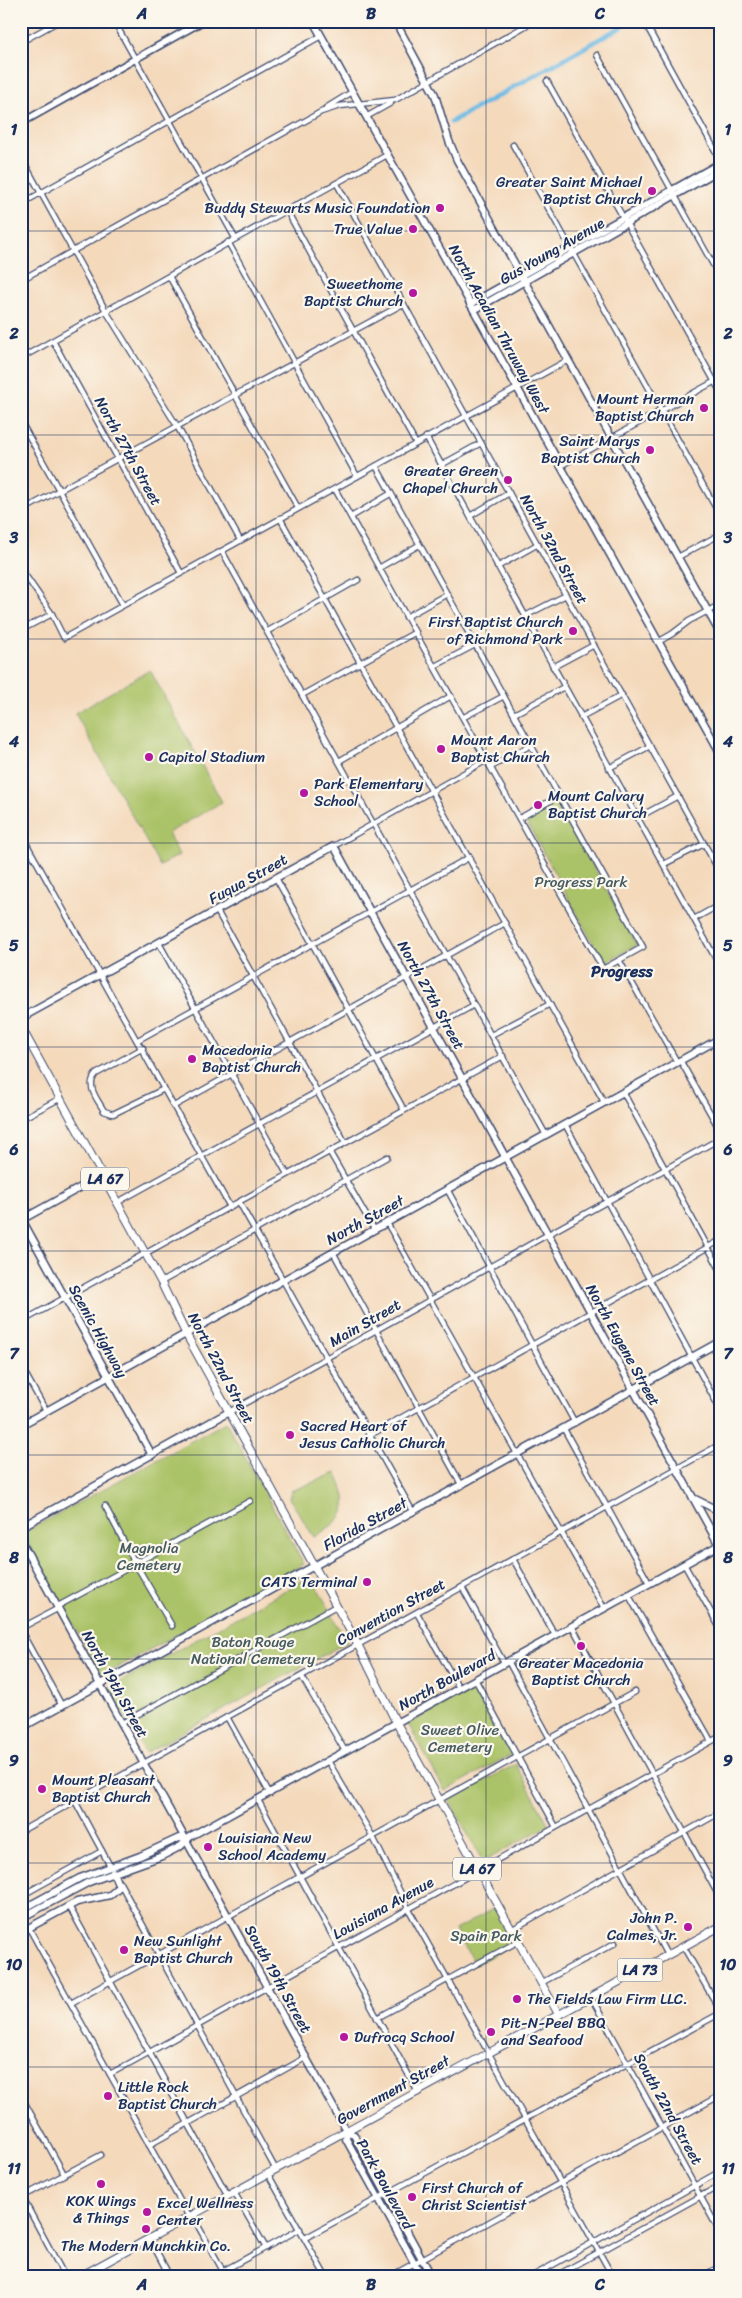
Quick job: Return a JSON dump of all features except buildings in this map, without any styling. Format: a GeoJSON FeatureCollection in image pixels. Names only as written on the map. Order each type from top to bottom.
{"type":"FeatureCollection","features":[{"type":"Feature","properties":{"kind":"main road","name":"North 22nd Street"},"geometry":{"type":"LineString","coordinates":[[21,1027],[162,1282],[186,1334],[358,1645],[396,1722]]}},
{"type":"Feature","properties":{"kind":"main road","name":"LA 67"},"geometry":{"type":"LineString","coordinates":[[396,1722],[559,2015]]}},
{"type":"Feature","properties":{"kind":"main road","name":"Government Street"},"geometry":{"type":"LineString","coordinates":[[79,2277],[721,1926]]}},
{"type":"Feature","properties":{"kind":"street"},"geometry":{"type":"LineString","coordinates":[[21,42],[59,21]]}},
{"type":"Feature","properties":{"kind":"street"},"geometry":{"type":"LineString","coordinates":[[114,21],[235,238]]}},
{"type":"Feature","properties":{"kind":"street"},"geometry":{"type":"LineString","coordinates":[[21,123],[203,21]]}},
{"type":"Feature","properties":{"kind":"street","name":"North Acadian Thruway West"},"geometry":{"type":"LineString","coordinates":[[313,21],[721,754]]}},
{"type":"Feature","properties":{"kind":"street"},"geometry":{"type":"LineString","coordinates":[[395,21],[438,102],[454,154],[721,635]]}},
{"type":"Feature","properties":{"kind":"street"},"geometry":{"type":"LineString","coordinates":[[366,117],[534,21]]}},
{"type":"Feature","properties":{"kind":"street"},"geometry":{"type":"LineString","coordinates":[[644,21],[721,161]]}},
{"type":"Feature","properties":{"kind":"street"},"geometry":{"type":"LineString","coordinates":[[716,21],[721,30]]}},
{"type":"Feature","properties":{"kind":"street"},"geometry":{"type":"LineString","coordinates":[[21,204],[321,36]]}},
{"type":"Feature","properties":{"kind":"street"},"geometry":{"type":"LineString","coordinates":[[598,55],[721,279]]}},
{"type":"Feature","properties":{"kind":"street"},"geometry":{"type":"LineString","coordinates":[[547,81],[721,393]]}},
{"type":"Feature","properties":{"kind":"street"},"geometry":{"type":"LineString","coordinates":[[21,280],[202,180],[321,112],[352,92]]}},
{"type":"Feature","properties":{"kind":"street"},"geometry":{"type":"LineString","coordinates":[[321,112],[340,106],[395,100]]}},
{"type":"Feature","properties":{"kind":"street"},"geometry":{"type":"LineString","coordinates":[[513,145],[721,517]]}},
{"type":"Feature","properties":{"kind":"street"},"geometry":{"type":"LineString","coordinates":[[21,358],[387,155]]}},
{"type":"Feature","properties":{"kind":"street"},"geometry":{"type":"LineString","coordinates":[[21,157],[106,311],[177,426],[240,540]]}},
{"type":"Feature","properties":{"kind":"street","name":"Gus Young Avenue"},"geometry":{"type":"LineString","coordinates":[[472,307],[572,249],[721,168]]}},
{"type":"Feature","properties":{"kind":"street","name":"North 32nd Street"},"geometry":{"type":"LineString","coordinates":[[337,184],[402,304],[481,442],[721,874]]}},
{"type":"Feature","properties":{"kind":"street"},"geometry":{"type":"LineString","coordinates":[[287,211],[416,444]]}},
{"type":"Feature","properties":{"kind":"street"},"geometry":{"type":"LineString","coordinates":[[228,242],[358,476]]}},
{"type":"Feature","properties":{"kind":"street"},"geometry":{"type":"LineString","coordinates":[[169,276],[298,508]]}},
{"type":"Feature","properties":{"kind":"street"},"geometry":{"type":"LineString","coordinates":[[21,511],[402,304]]}},
{"type":"Feature","properties":{"kind":"street","name":"North 27th Street"},"geometry":{"type":"LineString","coordinates":[[53,341],[181,573]]}},
{"type":"Feature","properties":{"kind":"street"},"geometry":{"type":"LineString","coordinates":[[21,570],[52,614],[64,638],[568,360]]}},
{"type":"Feature","properties":{"kind":"street"},"geometry":{"type":"LineString","coordinates":[[560,466],[721,378]]}},
{"type":"Feature","properties":{"kind":"street"},"geometry":{"type":"LineString","coordinates":[[21,422],[123,605]]}},
{"type":"Feature","properties":{"kind":"street"},"geometry":{"type":"LineString","coordinates":[[426,437],[721,968]]}},
{"type":"Feature","properties":{"kind":"street"},"geometry":{"type":"LineString","coordinates":[[441,465],[481,442]]}},
{"type":"Feature","properties":{"kind":"street"},"geometry":{"type":"LineString","coordinates":[[335,489],[603,969],[642,946],[376,466]]}},
{"type":"Feature","properties":{"kind":"street"},"geometry":{"type":"LineString","coordinates":[[470,516],[509,493]]}},
{"type":"Feature","properties":{"kind":"street"},"geometry":{"type":"LineString","coordinates":[[350,517],[390,494]]}},
{"type":"Feature","properties":{"kind":"street"},"geometry":{"type":"LineString","coordinates":[[280,518],[362,662],[604,1102]]}},
{"type":"Feature","properties":{"kind":"street"},"geometry":{"type":"LineString","coordinates":[[678,557],[721,534]]}},
{"type":"Feature","properties":{"kind":"street"},"geometry":{"type":"LineString","coordinates":[[497,566],[538,544]]}},
{"type":"Feature","properties":{"kind":"street"},"geometry":{"type":"LineString","coordinates":[[379,568],[419,545]]}},
{"type":"Feature","properties":{"kind":"street"},"geometry":{"type":"LineString","coordinates":[[222,551],[546,1135]]}},
{"type":"Feature","properties":{"kind":"street"},"geometry":{"type":"LineString","coordinates":[[268,631],[358,580]]}},
{"type":"Feature","properties":{"kind":"street"},"geometry":{"type":"LineString","coordinates":[[406,617],[447,594]]}},
{"type":"Feature","properties":{"kind":"street"},"geometry":{"type":"LineString","coordinates":[[525,616],[566,595]]}},
{"type":"Feature","properties":{"kind":"street"},"geometry":{"type":"LineString","coordinates":[[658,642],[721,604]]}},
{"type":"Feature","properties":{"kind":"street"},"geometry":{"type":"LineString","coordinates":[[21,630],[52,614]]}},
{"type":"Feature","properties":{"kind":"street"},"geometry":{"type":"LineString","coordinates":[[302,695],[416,632]]}},
{"type":"Feature","properties":{"kind":"street"},"geometry":{"type":"LineString","coordinates":[[435,666],[476,645]]}},
{"type":"Feature","properties":{"kind":"street"},"geometry":{"type":"LineString","coordinates":[[553,667],[594,645]]}},
{"type":"Feature","properties":{"kind":"street"},"geometry":{"type":"LineString","coordinates":[[514,714],[564,688]]}},
{"type":"Feature","properties":{"kind":"street"},"geometry":{"type":"LineString","coordinates":[[581,717],[622,695]]}},
{"type":"Feature","properties":{"kind":"street"},"geometry":{"type":"LineString","coordinates":[[339,761],[451,696]]}},
{"type":"Feature","properties":{"kind":"street"},"geometry":{"type":"LineString","coordinates":[[464,717],[504,696]]}},
{"type":"Feature","properties":{"kind":"street"},"geometry":{"type":"LineString","coordinates":[[491,767],[531,745]]}},
{"type":"Feature","properties":{"kind":"street"},"geometry":{"type":"LineString","coordinates":[[609,768],[650,746]]}},
{"type":"Feature","properties":{"kind":"street","name":"Fuqua Street"},"geometry":{"type":"LineString","coordinates":[[21,1018],[487,760]]}},
{"type":"Feature","properties":{"kind":"street"},"geometry":{"type":"LineString","coordinates":[[520,818],[559,796]]}},
{"type":"Feature","properties":{"kind":"street"},"geometry":{"type":"LineString","coordinates":[[638,818],[678,796]]}},
{"type":"Feature","properties":{"kind":"street"},"geometry":{"type":"LineString","coordinates":[[21,834],[143,1048],[200,1156],[230,1207]]}},
{"type":"Feature","properties":{"kind":"street"},"geometry":{"type":"LineString","coordinates":[[664,864],[704,844]]}},
{"type":"Feature","properties":{"kind":"street","name":"North 27th Street"},"geometry":{"type":"LineString","coordinates":[[334,846],[505,1157]]}},
{"type":"Feature","properties":{"kind":"street"},"geometry":{"type":"LineString","coordinates":[[138,1040],[470,857]]}},
{"type":"Feature","properties":{"kind":"street"},"geometry":{"type":"LineString","coordinates":[[276,878],[404,1110]]}},
{"type":"Feature","properties":{"kind":"street"},"geometry":{"type":"LineString","coordinates":[[694,919],[721,904]]}},
{"type":"Feature","properties":{"kind":"street"},"geometry":{"type":"LineString","coordinates":[[217,911],[345,1142]]}},
{"type":"Feature","properties":{"kind":"street"},"geometry":{"type":"LineString","coordinates":[[174,1106],[505,923]]}},
{"type":"Feature","properties":{"kind":"street"},"geometry":{"type":"LineString","coordinates":[[159,943],[287,1174]]}},
{"type":"Feature","properties":{"kind":"street"},"geometry":{"type":"LineString","coordinates":[[619,960],[721,1132]]}},
{"type":"Feature","properties":{"kind":"street"},"geometry":{"type":"LineString","coordinates":[[491,1035],[550,1004]]}},
{"type":"Feature","properties":{"kind":"street"},"geometry":{"type":"LineString","coordinates":[[118,1202],[474,1005]]}},
{"type":"Feature","properties":{"kind":"street","name":"North Street"},"geometry":{"type":"LineString","coordinates":[[21,1425],[721,1038]]}},
{"type":"Feature","properties":{"kind":"street"},"geometry":{"type":"LineString","coordinates":[[143,1048],[96,1074],[92,1079],[91,1088],[104,1111],[110,1114],[120,1113],[164,1088]]}},
{"type":"Feature","properties":{"kind":"street"},"geometry":{"type":"LineString","coordinates":[[21,1322],[503,1056]]}},
{"type":"Feature","properties":{"kind":"street"},"geometry":{"type":"LineString","coordinates":[[623,1092],[721,1271]]}},
{"type":"Feature","properties":{"kind":"street"},"geometry":{"type":"LineString","coordinates":[[21,1119],[60,1098]]}},
{"type":"Feature","properties":{"kind":"street"},"geometry":{"type":"LineString","coordinates":[[565,1124],[721,1411]]}},
{"type":"Feature","properties":{"kind":"street","name":"Main Street"},"geometry":{"type":"LineString","coordinates":[[21,1527],[721,1138]]}},
{"type":"Feature","properties":{"kind":"street"},"geometry":{"type":"LineString","coordinates":[[329,1151],[374,1229]]}},
{"type":"Feature","properties":{"kind":"street"},"geometry":{"type":"LineString","coordinates":[[162,1282],[387,1157]]}},
{"type":"Feature","properties":{"kind":"street","name":"North Eugene Street"},"geometry":{"type":"LineString","coordinates":[[505,1157],[720,1545]]}},
{"type":"Feature","properties":{"kind":"street"},"geometry":{"type":"LineString","coordinates":[[22,1219],[103,1175]]}},
{"type":"Feature","properties":{"kind":"street"},"geometry":{"type":"LineString","coordinates":[[447,1189],[575,1423]]}},
{"type":"Feature","properties":{"kind":"street"},"geometry":{"type":"LineString","coordinates":[[239,1202],[413,1512]]}},
{"type":"Feature","properties":{"kind":"street","name":"Scenic Highway"},"geometry":{"type":"LineString","coordinates":[[22,1219],[152,1455]]}},
{"type":"Feature","properties":{"kind":"street"},"geometry":{"type":"LineString","coordinates":[[387,1222],[473,1378],[563,1532],[604,1608]]}},
{"type":"Feature","properties":{"kind":"street"},"geometry":{"type":"LineString","coordinates":[[370,1435],[721,1240]]}},
{"type":"Feature","properties":{"kind":"street"},"geometry":{"type":"LineString","coordinates":[[333,1252],[462,1486]]}},
{"type":"Feature","properties":{"kind":"street","name":"Florida Street"},"geometry":{"type":"LineString","coordinates":[[21,1728],[462,1486],[721,1341]]}},
{"type":"Feature","properties":{"kind":"street"},"geometry":{"type":"LineString","coordinates":[[21,1366],[46,1411]]}},
{"type":"Feature","properties":{"kind":"street"},"geometry":{"type":"LineString","coordinates":[[564,1429],[649,1583]]}},
{"type":"Feature","properties":{"kind":"street","name":"Convention Street"},"geometry":{"type":"LineString","coordinates":[[21,1831],[721,1444]]}},
{"type":"Feature","properties":{"kind":"street"},"geometry":{"type":"LineString","coordinates":[[693,1498],[721,1512]]}},
{"type":"Feature","properties":{"kind":"street"},"geometry":{"type":"LineString","coordinates":[[105,1506],[133,1559],[140,1561],[250,1501]]}},
{"type":"Feature","properties":{"kind":"street","name":"North 19th Street"},"geometry":{"type":"LineString","coordinates":[[21,1540],[186,1838]]}},
{"type":"Feature","properties":{"kind":"street","name":"North Boulevard"},"geometry":{"type":"LineString","coordinates":[[21,1918],[26,1910],[80,1878],[146,1854],[179,1838],[186,1838],[270,1794],[396,1722],[720,1545]]}},
{"type":"Feature","properties":{"kind":"street"},"geometry":{"type":"LineString","coordinates":[[130,1567],[133,1559]]}},
{"type":"Feature","properties":{"kind":"street"},"geometry":{"type":"LineString","coordinates":[[513,1559],[555,1635]]}},
{"type":"Feature","properties":{"kind":"street"},"geometry":{"type":"LineString","coordinates":[[140,1561],[138,1568],[172,1626]]}},
{"type":"Feature","properties":{"kind":"street"},"geometry":{"type":"LineString","coordinates":[[684,1564],[721,1630]]}},
{"type":"Feature","properties":{"kind":"street"},"geometry":{"type":"LineString","coordinates":[[62,1706],[21,1629],[130,1567],[138,1568]]}},
{"type":"Feature","properties":{"kind":"street"},"geometry":{"type":"LineString","coordinates":[[462,1587],[589,1809],[667,1955]]}},
{"type":"Feature","properties":{"kind":"street"},"geometry":{"type":"LineString","coordinates":[[628,1594],[711,1741]]}},
{"type":"Feature","properties":{"kind":"street"},"geometry":{"type":"LineString","coordinates":[[122,1723],[336,1606]]}},
{"type":"Feature","properties":{"kind":"street"},"geometry":{"type":"LineString","coordinates":[[417,1612],[459,1688]]}},
{"type":"Feature","properties":{"kind":"street"},"geometry":{"type":"LineString","coordinates":[[572,1626],[721,1900]]}},
{"type":"Feature","properties":{"kind":"street"},"geometry":{"type":"LineString","coordinates":[[302,1676],[345,1751]]}},
{"type":"Feature","properties":{"kind":"street"},"geometry":{"type":"LineString","coordinates":[[475,1680],[556,1827]]}},
{"type":"Feature","properties":{"kind":"street"},"geometry":{"type":"LineString","coordinates":[[71,2003],[635,1692]]}},
{"type":"Feature","properties":{"kind":"street"},"geometry":{"type":"LineString","coordinates":[[227,1717],[270,1794]]}},
{"type":"Feature","properties":{"kind":"street","name":"Louisiana Avenue"},"geometry":{"type":"LineString","coordinates":[[110,2074],[721,1736]]}},
{"type":"Feature","properties":{"kind":"street"},"geometry":{"type":"LineString","coordinates":[[328,1761],[373,1837],[408,1908],[490,2052],[613,2277]]}},
{"type":"Feature","properties":{"kind":"street"},"geometry":{"type":"LineString","coordinates":[[258,1800],[418,2092]]}},
{"type":"Feature","properties":{"kind":"street"},"geometry":{"type":"LineString","coordinates":[[75,1801],[276,2170]]}},
{"type":"Feature","properties":{"kind":"street"},"geometry":{"type":"LineString","coordinates":[[511,1930],[721,1812]]}},
{"type":"Feature","properties":{"kind":"street","name":"North Boulevard"},"geometry":{"type":"LineString","coordinates":[[26,1910],[114,1873],[162,1856],[181,1846],[186,1838]]}},
{"type":"Feature","properties":{"kind":"street","name":"South 19th Street"},"geometry":{"type":"LineString","coordinates":[[186,1838],[307,2057],[346,2132]]}},
{"type":"Feature","properties":{"kind":"street"},"geometry":{"type":"LineString","coordinates":[[21,1896],[102,1851]]}},
{"type":"Feature","properties":{"kind":"street"},"geometry":{"type":"LineString","coordinates":[[21,1882],[27,1892]]}},
{"type":"Feature","properties":{"kind":"street"},"geometry":{"type":"LineString","coordinates":[[21,1932],[81,1900],[115,1892],[119,1888],[118,1882]]}},
{"type":"Feature","properties":{"kind":"street"},"geometry":{"type":"LineString","coordinates":[[68,1906],[188,2123],[266,2248]]}},
{"type":"Feature","properties":{"kind":"street"},"geometry":{"type":"LineString","coordinates":[[29,1928],[149,2145],[223,2271],[300,2229]]}},
{"type":"Feature","properties":{"kind":"street"},"geometry":{"type":"LineString","coordinates":[[377,2018],[517,1942]]}},
{"type":"Feature","properties":{"kind":"street"},"geometry":{"type":"LineString","coordinates":[[541,1983],[615,1943]]}},
{"type":"Feature","properties":{"kind":"street"},"geometry":{"type":"LineString","coordinates":[[306,2238],[721,2012],[683,1946]]}},
{"type":"Feature","properties":{"kind":"street","name":"South 22nd Street"},"geometry":{"type":"LineString","coordinates":[[591,1997],[721,2234]]}},
{"type":"Feature","properties":{"kind":"street"},"geometry":{"type":"LineString","coordinates":[[149,2145],[307,2057]]}},
{"type":"Feature","properties":{"kind":"street"},"geometry":{"type":"LineString","coordinates":[[389,2277],[721,2095]]}},
{"type":"Feature","properties":{"kind":"street"},"geometry":{"type":"LineString","coordinates":[[21,2096],[64,2174]]}},
{"type":"Feature","properties":{"kind":"street","name":"Park Boulevard"},"geometry":{"type":"LineString","coordinates":[[422,2277],[346,2139],[346,2132],[354,2135],[432,2277]]}},
{"type":"Feature","properties":{"kind":"street"},"geometry":{"type":"LineString","coordinates":[[65,2277],[22,2196],[101,2154]]}},
{"type":"Feature","properties":{"kind":"street"},"geometry":{"type":"LineString","coordinates":[[531,2277],[721,2171]]}},
{"type":"Feature","properties":{"kind":"street"},"geometry":{"type":"LineString","coordinates":[[268,2174],[306,2238],[326,2277]]}},
{"type":"Feature","properties":{"kind":"street"},"geometry":{"type":"LineString","coordinates":[[554,2277],[721,2185]]}},
{"type":"Feature","properties":{"kind":"street"},"geometry":{"type":"LineString","coordinates":[[150,2238],[170,2277]]}},
{"type":"Feature","properties":{"kind":"street"},"geometry":{"type":"LineString","coordinates":[[100,2265],[106,2277]]}},
{"type":"Feature","properties":{"kind":"street"},"geometry":{"type":"LineString","coordinates":[[701,2277],[721,2266]]}},
{"type":"Feature","properties":{"kind":"green space","name":"Capitol Stadium"},"geometry":{"type":"Polygon","coordinates":[[[150,670],[222,802],[168,833],[179,855],[160,866],[75,713],[150,670]]]}},
{"type":"Feature","properties":{"kind":"green space","name":"Progress Park"},"geometry":{"type":"Polygon","coordinates":[[[557,801],[637,945],[604,963],[525,819],[557,801]]]}},
{"type":"Feature","properties":{"kind":"green space","name":"Magnolia Cemetery"},"geometry":{"type":"Polygon","coordinates":[[[226,1422],[304,1564],[102,1676],[23,1533],[226,1422]]]}},
{"type":"Feature","properties":{"kind":"green space"},"geometry":{"type":"Polygon","coordinates":[[[336,1473],[345,1495],[344,1511],[340,1518],[314,1537],[289,1498],[291,1491],[336,1473]]]}},
{"type":"Feature","properties":{"kind":"green space","name":"Baton Rouge National Cemetery"},"geometry":{"type":"Polygon","coordinates":[[[311,1576],[347,1642],[145,1753],[109,1688],[311,1576]]]}},
{"type":"Feature","properties":{"kind":"green space","name":"Sweet Olive Cemetery"},"geometry":{"type":"Polygon","coordinates":[[[474,1687],[512,1754],[445,1791],[408,1724],[474,1687]]]}},
{"type":"Feature","properties":{"kind":"green space","name":"Sweet Olive Cemetery"},"geometry":{"type":"Polygon","coordinates":[[[516,1764],[549,1825],[483,1862],[449,1800],[516,1764]]]}},
{"type":"Feature","properties":{"kind":"green space","name":"Spain Park"},"geometry":{"type":"Polygon","coordinates":[[[498,1906],[517,1942],[475,1965],[455,1930],[498,1906]]]}},
{"type":"Feature","properties":{"kind":"waterway"},"geometry":{"type":"LineString","coordinates":[[451,122],[632,21]]}},
{"type":"Feature","properties":{"kind":"place","name":"Greater Saint Michael Baptist Church"},"geometry":{"type":"Point","coordinates":[652,191]}},
{"type":"Feature","properties":{"kind":"place","name":"Buddy Stewarts Music Foundation"},"geometry":{"type":"Point","coordinates":[440,208]}},
{"type":"Feature","properties":{"kind":"place","name":"True Value"},"geometry":{"type":"Point","coordinates":[413,229]}},
{"type":"Feature","properties":{"kind":"place","name":"Sweethome Baptist Church"},"geometry":{"type":"Point","coordinates":[413,293]}},
{"type":"Feature","properties":{"kind":"place","name":"Mount Herman Baptist Church"},"geometry":{"type":"Point","coordinates":[704,408]}},
{"type":"Feature","properties":{"kind":"place","name":"Saint Marys Baptist Church"},"geometry":{"type":"Point","coordinates":[650,450]}},
{"type":"Feature","properties":{"kind":"place","name":"Greater Green Chapel Church"},"geometry":{"type":"Point","coordinates":[508,480]}},
{"type":"Feature","properties":{"kind":"place","name":"First Baptist Church of Richmond Park"},"geometry":{"type":"Point","coordinates":[573,631]}},
{"type":"Feature","properties":{"kind":"place","name":"Mount Aaron Baptist Church"},"geometry":{"type":"Point","coordinates":[441,749]}},
{"type":"Feature","properties":{"kind":"place","name":"Capitol Stadium"},"geometry":{"type":"Point","coordinates":[149,757]}},
{"type":"Feature","properties":{"kind":"place","name":"Park Elementary School"},"geometry":{"type":"Point","coordinates":[304,793]}},
{"type":"Feature","properties":{"kind":"place","name":"Mount Calvary Baptist Church"},"geometry":{"type":"Point","coordinates":[538,805]}},
{"type":"Feature","properties":{"kind":"place","name":"Macedonia Baptist Church"},"geometry":{"type":"Point","coordinates":[192,1059]}},
{"type":"Feature","properties":{"kind":"place","name":"Sacred Heart of Jesus Catholic Church"},"geometry":{"type":"Point","coordinates":[290,1435]}},
{"type":"Feature","properties":{"kind":"place","name":"CATS Terminal"},"geometry":{"type":"Point","coordinates":[367,1582]}},
{"type":"Feature","properties":{"kind":"place","name":"Greater Macedonia Baptist Church"},"geometry":{"type":"Point","coordinates":[581,1646]}},
{"type":"Feature","properties":{"kind":"place","name":"Mount Pleasant Baptist Church"},"geometry":{"type":"Point","coordinates":[42,1789]}},
{"type":"Feature","properties":{"kind":"place","name":"Louisiana New School Academy"},"geometry":{"type":"Point","coordinates":[208,1847]}},
{"type":"Feature","properties":{"kind":"place","name":"John P. Calmes, Jr."},"geometry":{"type":"Point","coordinates":[688,1927]}},
{"type":"Feature","properties":{"kind":"place","name":"New Sunlight Baptist Church"},"geometry":{"type":"Point","coordinates":[124,1950]}},
{"type":"Feature","properties":{"kind":"place","name":"The Fields Law Firm LLC."},"geometry":{"type":"Point","coordinates":[517,1999]}},
{"type":"Feature","properties":{"kind":"place","name":"Pit-N-Peel BBQ and Seafood"},"geometry":{"type":"Point","coordinates":[491,2032]}},
{"type":"Feature","properties":{"kind":"place","name":"Dufrocq School"},"geometry":{"type":"Point","coordinates":[344,2037]}},
{"type":"Feature","properties":{"kind":"place","name":"Little Rock Baptist Church"},"geometry":{"type":"Point","coordinates":[108,2096]}},
{"type":"Feature","properties":{"kind":"place","name":"KOK Wings & Things"},"geometry":{"type":"Point","coordinates":[101,2184]}},
{"type":"Feature","properties":{"kind":"place","name":"First Church of Christ Scientist"},"geometry":{"type":"Point","coordinates":[412,2197]}},
{"type":"Feature","properties":{"kind":"place","name":"Excel Wellness Center"},"geometry":{"type":"Point","coordinates":[147,2212]}},
{"type":"Feature","properties":{"kind":"place","name":"The Modern Munchkin Co."},"geometry":{"type":"Point","coordinates":[146,2229]}},
{"type":"Feature","properties":{"kind":"district","name":"Progress"},"geometry":{"type":"Point","coordinates":[622,971]}}]}
